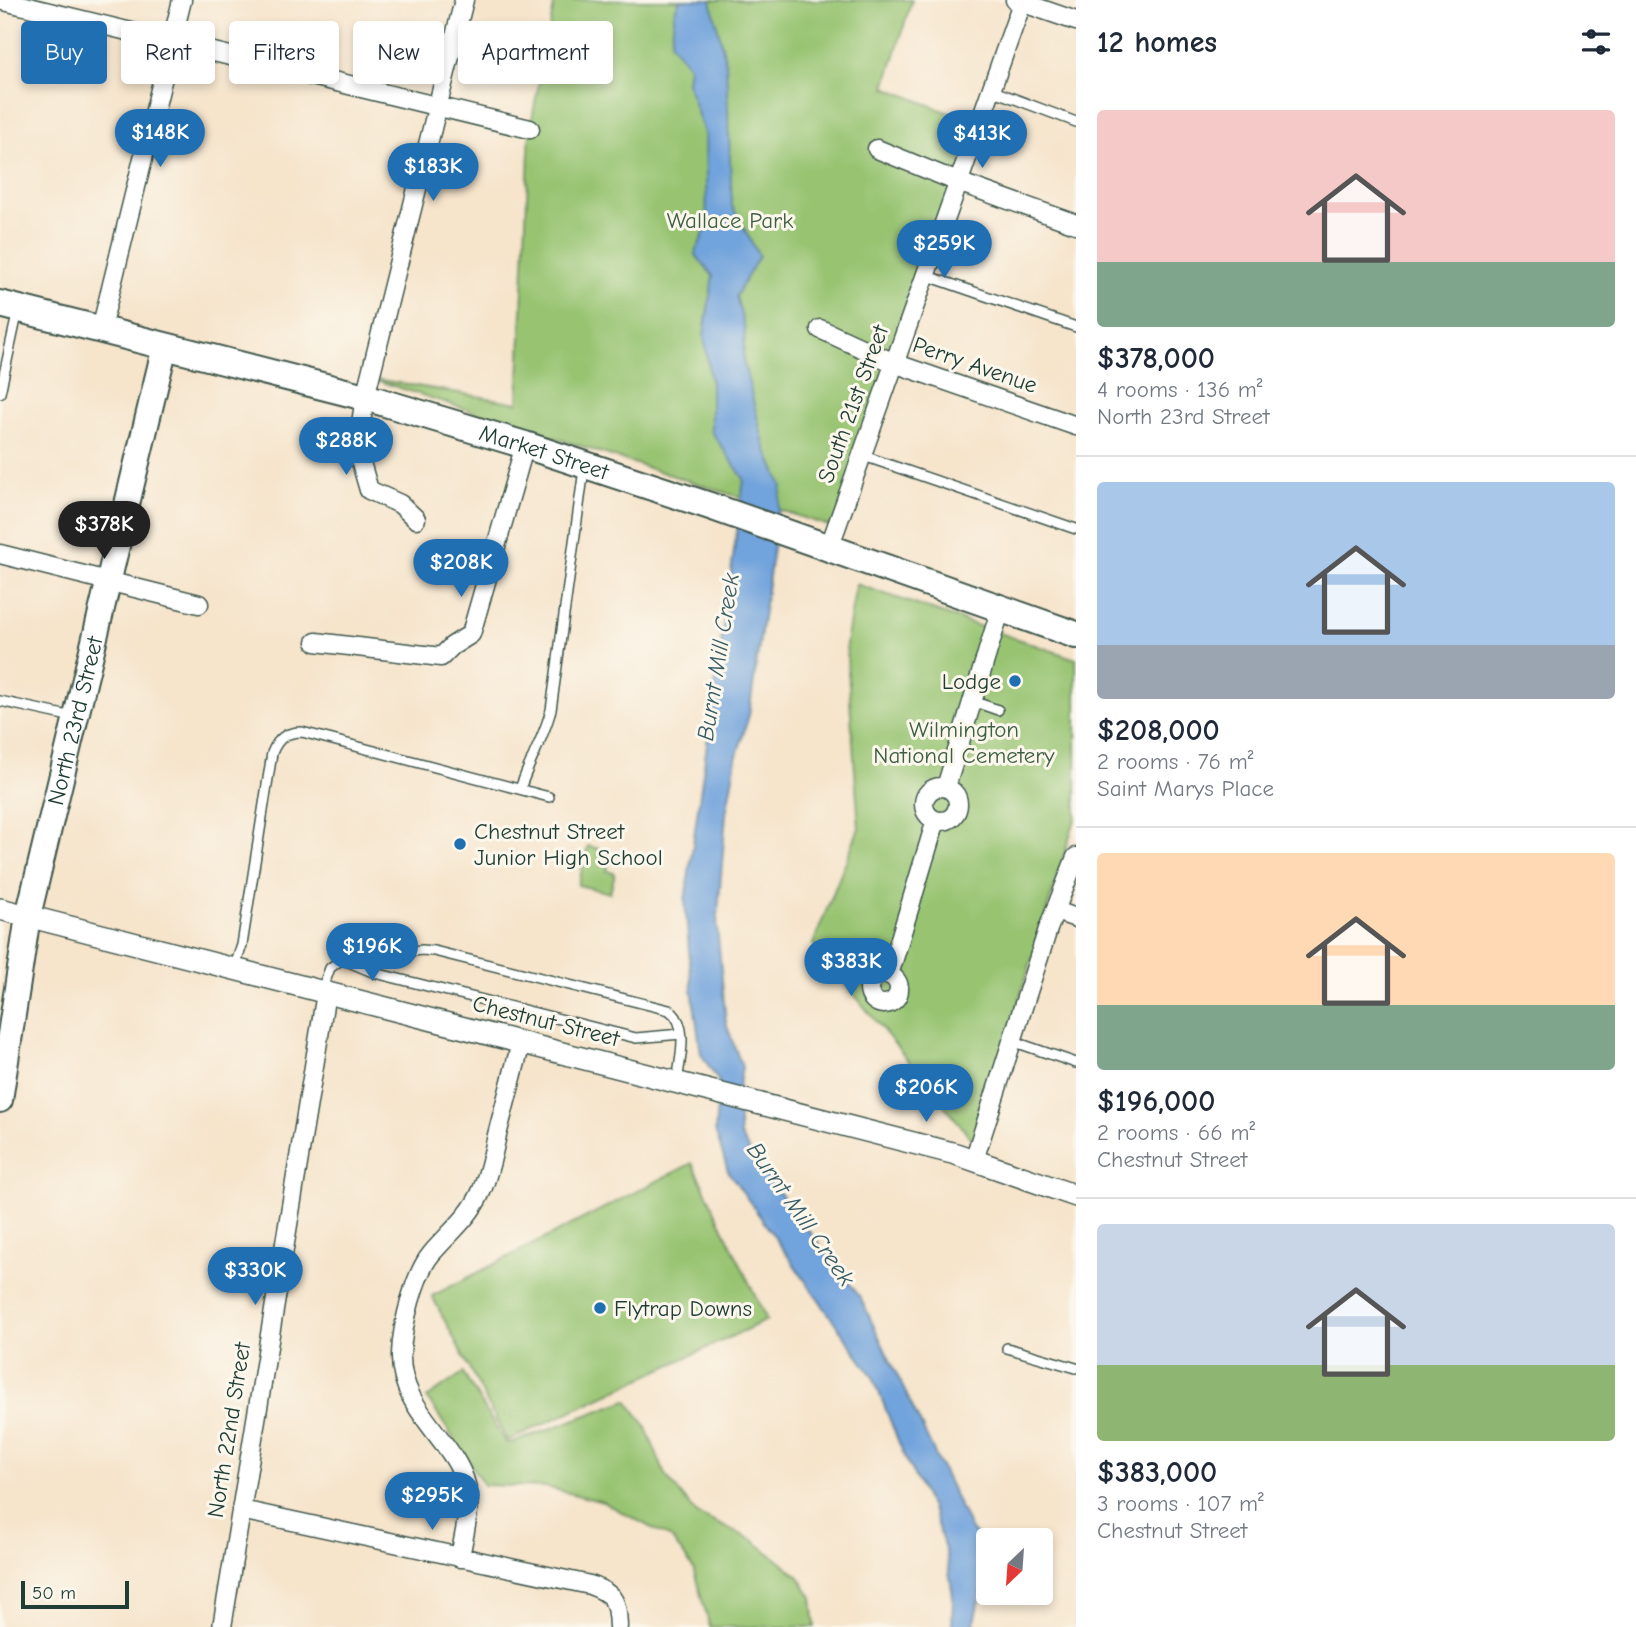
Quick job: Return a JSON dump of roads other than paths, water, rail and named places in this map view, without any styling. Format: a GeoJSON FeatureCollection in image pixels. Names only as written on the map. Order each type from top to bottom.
{"type":"FeatureCollection","features":[{"type":"Feature","properties":{"kind":"main road","name":"Market Street"},"geometry":{"type":"LineString","coordinates":[[9,306],[365,397],[525,444],[1076,635]]}},
{"type":"Feature","properties":{"kind":"main road","name":"North 23rd Street"},"geometry":{"type":"LineString","coordinates":[[0,1100],[28,916],[165,346]]}},
{"type":"Feature","properties":{"kind":"street"},"geometry":{"type":"LineString","coordinates":[[0,0],[121,30]]}},
{"type":"Feature","properties":{"kind":"street"},"geometry":{"type":"LineString","coordinates":[[176,21],[182,0]]}},
{"type":"Feature","properties":{"kind":"street"},"geometry":{"type":"LineString","coordinates":[[416,519],[400,505],[369,490],[357,449],[365,397],[464,0]]}},
{"type":"Feature","properties":{"kind":"street"},"geometry":{"type":"LineString","coordinates":[[1020,1],[1076,21]]}},
{"type":"Feature","properties":{"kind":"street","name":"South 21st Street"},"geometry":{"type":"LineString","coordinates":[[829,548],[1020,1]]}},
{"type":"Feature","properties":{"kind":"street"},"geometry":{"type":"LineString","coordinates":[[215,53],[530,129]]}},
{"type":"Feature","properties":{"kind":"street"},"geometry":{"type":"LineString","coordinates":[[101,329],[161,84]]}},
{"type":"Feature","properties":{"kind":"street"},"geometry":{"type":"LineString","coordinates":[[877,149],[958,182],[1076,224]]}},
{"type":"Feature","properties":{"kind":"street","name":"Perry Avenue"},"geometry":{"type":"LineString","coordinates":[[820,329],[894,363],[1076,426]]}},
{"type":"Feature","properties":{"kind":"street"},"geometry":{"type":"LineString","coordinates":[[316,642],[440,657],[471,634],[525,444]]}},
{"type":"Feature","properties":{"kind":"street"},"geometry":{"type":"LineString","coordinates":[[0,554],[199,604]]}},
{"type":"Feature","properties":{"kind":"street"},"geometry":{"type":"LineString","coordinates":[[889,975],[936,820],[946,820],[957,809],[954,794],[946,788],[1001,608]]}},
{"type":"Feature","properties":{"kind":"street"},"geometry":{"type":"LineString","coordinates":[[974,1160],[1048,929],[1076,857]]}},
{"type":"Feature","properties":{"kind":"street","name":"Chestnut Street"},"geometry":{"type":"LineString","coordinates":[[0,909],[706,1088],[974,1160],[1076,1196]]}},
{"type":"Feature","properties":{"kind":"street"},"geometry":{"type":"LineString","coordinates":[[1056,911],[1076,918]]}},
{"type":"Feature","properties":{"kind":"street","name":"North 22nd Street"},"geometry":{"type":"LineString","coordinates":[[222,1627],[324,992]]}},
{"type":"Feature","properties":{"kind":"street"},"geometry":{"type":"LineString","coordinates":[[460,1558],[468,1505],[466,1483],[457,1464],[409,1393],[401,1370],[401,1345],[413,1290],[421,1268],[430,1254],[468,1214],[482,1191],[521,1043]]}},
{"type":"Feature","properties":{"kind":"street"},"geometry":{"type":"LineString","coordinates":[[241,1510],[590,1585],[608,1593],[615,1600],[618,1627]]}},
{"type":"Feature","properties":{"kind":"lane"},"geometry":{"type":"LineString","coordinates":[[991,90],[1076,122]]}},
{"type":"Feature","properties":{"kind":"lane"},"geometry":{"type":"LineString","coordinates":[[925,275],[1076,327]]}},
{"type":"Feature","properties":{"kind":"lane"},"geometry":{"type":"LineString","coordinates":[[0,393],[9,306]]}},
{"type":"Feature","properties":{"kind":"lane"},"geometry":{"type":"LineString","coordinates":[[861,455],[1076,529]]}},
{"type":"Feature","properties":{"kind":"lane"},"geometry":{"type":"LineString","coordinates":[[520,789],[530,759],[547,727],[551,710],[585,464]]}},
{"type":"Feature","properties":{"kind":"lane"},"geometry":{"type":"LineString","coordinates":[[0,701],[75,718]]}},
{"type":"Feature","properties":{"kind":"lane"},"geometry":{"type":"LineString","coordinates":[[972,701],[998,710]]}},
{"type":"Feature","properties":{"kind":"lane"},"geometry":{"type":"LineString","coordinates":[[234,969],[242,945],[272,753],[283,736],[302,732],[549,797]]}},
{"type":"Feature","properties":{"kind":"lane"},"geometry":{"type":"LineString","coordinates":[[324,992],[327,973],[335,962],[342,959],[434,951],[668,1010],[675,1014],[681,1034],[677,1081]]}},
{"type":"Feature","properties":{"kind":"lane"},"geometry":{"type":"LineString","coordinates":[[342,959],[375,973],[636,1038],[681,1034]]}},
{"type":"Feature","properties":{"kind":"lane"},"geometry":{"type":"LineString","coordinates":[[1011,1040],[1076,1063]]}},
{"type":"Feature","properties":{"kind":"lane"},"geometry":{"type":"LineString","coordinates":[[1007,1348],[1076,1368]]}},
{"type":"Feature","properties":{"kind":"water"},"geometry":{"type":"Polygon","coordinates":[[[680,0],[711,0],[726,63],[732,206],[759,256],[736,296],[745,329],[743,360],[764,444],[782,486],[749,715],[736,759],[726,814],[717,925],[726,1023],[742,1067],[737,1097],[740,1135],[753,1158],[860,1297],[971,1530],[976,1534],[976,1605],[978,1605],[974,1622],[976,1627],[952,1627],[953,1596],[946,1552],[933,1512],[905,1458],[873,1377],[728,1171],[715,1131],[719,1082],[701,1054],[692,989],[685,901],[744,479],[711,431],[711,384],[704,335],[713,276],[695,254],[707,226],[705,136],[687,82],[689,66],[671,43],[675,10],[680,0]]]}},
{"type":"Feature","properties":{"kind":"place","name":"Lodge"},"geometry":{"type":"Point","coordinates":[1015,681]}},
{"type":"Feature","properties":{"kind":"place","name":"Chestnut Street Junior High School"},"geometry":{"type":"Point","coordinates":[460,844]}},
{"type":"Feature","properties":{"kind":"place","name":"Flytrap Downs"},"geometry":{"type":"Point","coordinates":[600,1308]}},
{"type":"Feature","properties":{"kind":"park label","name":"Wallace Park"},"geometry":{"type":"Point","coordinates":[730,220]}},
{"type":"Feature","properties":{"kind":"park label","name":"Wilmington National Cemetery"},"geometry":{"type":"Point","coordinates":[964,742]}},
{"type":"Feature","properties":{"kind":"water label","name":"Burnt Mill Creek"},"geometry":{"type":"Point","coordinates":[718,657]}},
{"type":"Feature","properties":{"kind":"water label","name":"Burnt Mill Creek"},"geometry":{"type":"Point","coordinates":[801,1214]}}]}
